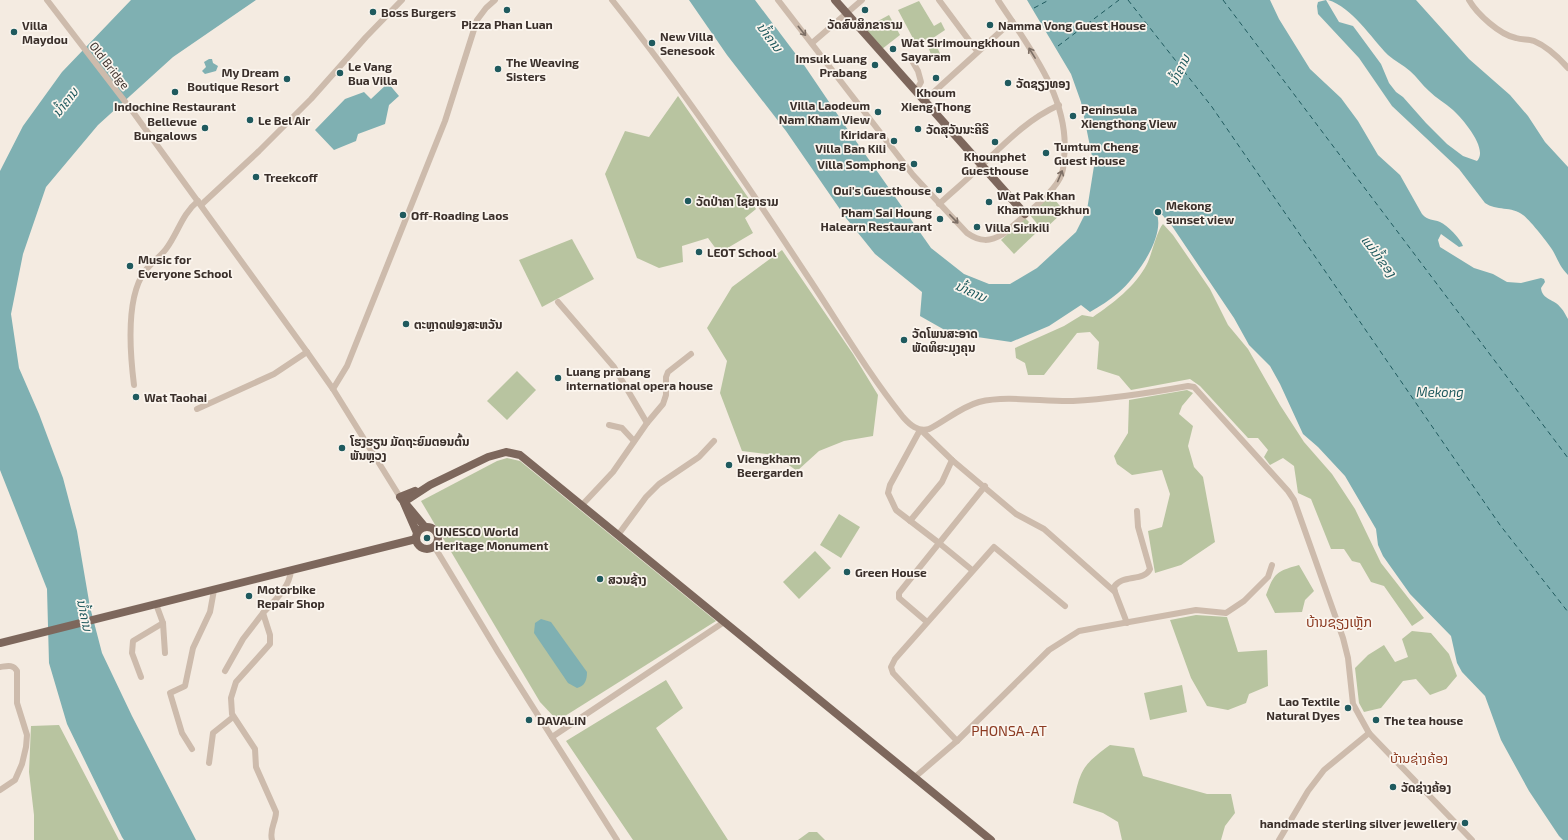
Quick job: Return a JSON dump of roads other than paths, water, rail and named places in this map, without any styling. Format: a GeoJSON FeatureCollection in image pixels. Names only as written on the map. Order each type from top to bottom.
{"type":"FeatureCollection","features":[{"type":"Feature","properties":{"kind":"main road"},"geometry":{"type":"LineString","coordinates":[[835,0],[1025,214]]}},
{"type":"Feature","properties":{"kind":"main road"},"geometry":{"type":"LineString","coordinates":[[402,499],[496,454],[513,453],[520,455],[991,840]]}},
{"type":"Feature","properties":{"kind":"main road"},"geometry":{"type":"LineString","coordinates":[[402,499],[425,527],[431,528],[436,532],[438,539],[434,546],[424,548],[419,545],[417,536],[402,499]]}},
{"type":"Feature","properties":{"kind":"main road"},"geometry":{"type":"LineString","coordinates":[[0,643],[291,571],[417,536],[425,527]]}},
{"type":"Feature","properties":{"kind":"street","name":"Old Bridge"},"geometry":{"type":"LineString","coordinates":[[47,0],[133,112],[307,352],[333,389],[402,499]]}},
{"type":"Feature","properties":{"kind":"street"},"geometry":{"type":"LineString","coordinates":[[134,384],[130,337],[131,315],[138,284],[145,271],[166,249],[189,208],[199,203],[259,151],[311,99],[366,37],[402,0]]}},
{"type":"Feature","properties":{"kind":"street"},"geometry":{"type":"LineString","coordinates":[[333,389],[347,366],[445,121],[477,20],[486,8],[495,0]]}},
{"type":"Feature","properties":{"kind":"street"},"geometry":{"type":"LineString","coordinates":[[612,0],[692,105],[906,420],[921,430],[952,460],[985,486],[1016,514],[1044,529],[1115,592]]}},
{"type":"Feature","properties":{"kind":"street"},"geometry":{"type":"LineString","coordinates":[[778,0],[899,157],[939,204],[967,233],[977,239],[985,241],[995,239],[1003,234],[1054,188],[1060,178],[1063,168],[1064,132],[1059,105],[1038,63],[998,0]]}},
{"type":"Feature","properties":{"kind":"street"},"geometry":{"type":"LineString","coordinates":[[812,43],[862,0]]}},
{"type":"Feature","properties":{"kind":"street"},"geometry":{"type":"LineString","coordinates":[[939,0],[977,51]]}},
{"type":"Feature","properties":{"kind":"street"},"geometry":{"type":"LineString","coordinates":[[1469,0],[1483,18],[1504,33],[1515,38],[1541,45],[1563,62],[1568,68]]}},
{"type":"Feature","properties":{"kind":"street"},"geometry":{"type":"LineString","coordinates":[[924,100],[1012,21]]}},
{"type":"Feature","properties":{"kind":"street"},"geometry":{"type":"LineString","coordinates":[[911,59],[920,75],[921,82],[916,91]]}},
{"type":"Feature","properties":{"kind":"street"},"geometry":{"type":"LineString","coordinates":[[939,204],[982,166],[1013,135],[1043,112],[1059,105]]}},
{"type":"Feature","properties":{"kind":"street"},"geometry":{"type":"LineString","coordinates":[[558,302],[614,367],[647,423]]}},
{"type":"Feature","properties":{"kind":"street"},"geometry":{"type":"LineString","coordinates":[[197,409],[274,374],[307,352]]}},
{"type":"Feature","properties":{"kind":"street"},"geometry":{"type":"LineString","coordinates":[[582,505],[613,472],[647,423],[663,404],[666,395],[666,377],[668,372],[691,354]]}},
{"type":"Feature","properties":{"kind":"street"},"geometry":{"type":"LineString","coordinates":[[921,430],[929,429],[968,406],[981,402],[994,400],[1073,401],[1102,399],[1188,386],[1194,387],[1288,491],[1294,500],[1343,638],[1348,658],[1353,704],[1369,734],[1472,840]]}},
{"type":"Feature","properties":{"kind":"street"},"geometry":{"type":"LineString","coordinates":[[609,425],[622,428],[634,441]]}},
{"type":"Feature","properties":{"kind":"street"},"geometry":{"type":"LineString","coordinates":[[921,430],[890,485],[888,493],[896,510],[972,570]]}},
{"type":"Feature","properties":{"kind":"street"},"geometry":{"type":"LineString","coordinates":[[618,535],[646,497],[659,484],[699,457],[714,441]]}},
{"type":"Feature","properties":{"kind":"street"},"geometry":{"type":"LineString","coordinates":[[910,520],[942,482],[952,460]]}},
{"type":"Feature","properties":{"kind":"street"},"geometry":{"type":"LineString","coordinates":[[927,622],[899,598],[898,595],[985,486]]}},
{"type":"Feature","properties":{"kind":"street"},"geometry":{"type":"LineString","coordinates":[[1127,623],[1114,587],[1119,581],[1145,575],[1150,569],[1139,532],[1137,511]]}},
{"type":"Feature","properties":{"kind":"street"},"geometry":{"type":"LineString","coordinates":[[434,546],[494,646],[617,840]]}},
{"type":"Feature","properties":{"kind":"street"},"geometry":{"type":"LineString","coordinates":[[957,741],[892,670],[892,664],[896,659],[991,548],[996,547],[1065,606]]}},
{"type":"Feature","properties":{"kind":"street"},"geometry":{"type":"LineString","coordinates":[[915,777],[957,741],[1049,650],[1067,638],[1079,632],[1196,610],[1226,613],[1244,601],[1268,577],[1272,566]]}},
{"type":"Feature","properties":{"kind":"street"},"geometry":{"type":"LineString","coordinates":[[225,671],[243,639],[290,580],[291,571]]}},
{"type":"Feature","properties":{"kind":"street"},"geometry":{"type":"LineString","coordinates":[[192,749],[182,733],[170,693],[185,686],[190,657],[210,612],[214,590]]}},
{"type":"Feature","properties":{"kind":"street"},"geometry":{"type":"LineString","coordinates":[[156,604],[163,623],[165,653]]}},
{"type":"Feature","properties":{"kind":"street"},"geometry":{"type":"LineString","coordinates":[[263,613],[270,635],[270,644],[236,682],[231,698],[233,717],[255,749],[256,767],[276,812],[276,819],[271,833],[272,840]]}},
{"type":"Feature","properties":{"kind":"street"},"geometry":{"type":"LineString","coordinates":[[552,737],[724,622]]}},
{"type":"Feature","properties":{"kind":"street"},"geometry":{"type":"LineString","coordinates":[[141,677],[132,653],[133,641],[163,623]]}},
{"type":"Feature","properties":{"kind":"street"},"geometry":{"type":"LineString","coordinates":[[0,667],[10,666],[15,668],[17,671],[18,703],[27,735],[22,764],[15,780],[0,790]]}},
{"type":"Feature","properties":{"kind":"street"},"geometry":{"type":"LineString","coordinates":[[209,763],[213,733],[233,717]]}},
{"type":"Feature","properties":{"kind":"street"},"geometry":{"type":"LineString","coordinates":[[1279,840],[1308,791],[1324,770],[1369,734]]}},
{"type":"Feature","properties":{"kind":"water","name":"ນ້ຳຄານ"},"geometry":{"type":"Polygon","coordinates":[[[131,0],[256,0],[173,57],[98,125],[46,187],[23,254],[11,314],[19,368],[39,414],[63,478],[77,531],[90,607],[102,653],[132,716],[196,840],[124,840],[122,837],[67,724],[49,663],[47,589],[0,470],[0,171],[23,126],[62,72],[131,0]]]}},
{"type":"Feature","properties":{"kind":"water","name":"Mekong"},"geometry":{"type":"Polygon","coordinates":[[[689,0],[755,0],[804,65],[931,248],[964,274],[989,284],[1010,284],[1037,268],[1076,232],[1087,210],[1094,166],[1081,102],[1071,74],[1027,0],[1270,0],[1279,19],[1310,69],[1341,98],[1358,121],[1378,155],[1400,175],[1422,214],[1426,218],[1440,222],[1447,226],[1457,236],[1463,246],[1459,247],[1441,234],[1438,240],[1440,247],[1474,268],[1493,274],[1507,282],[1521,283],[1541,278],[1544,279],[1545,282],[1541,288],[1542,292],[1546,297],[1558,305],[1568,319],[1568,840],[1563,840],[1559,836],[1529,791],[1501,740],[1485,696],[1462,672],[1457,663],[1451,636],[1410,594],[1383,556],[1378,545],[1376,529],[1345,476],[1318,447],[1303,434],[1270,366],[1249,345],[1234,318],[1172,226],[1158,210],[1156,212],[1158,221],[1154,244],[1141,267],[1118,293],[1090,312],[1081,305],[1049,326],[1011,342],[950,333],[920,316],[922,292],[875,254],[846,218],[786,131],[727,55],[689,0]]]}},
{"type":"Feature","properties":{"kind":"water"},"geometry":{"type":"Polygon","coordinates":[[[1326,0],[1339,22],[1353,26],[1381,64],[1389,83],[1396,92],[1403,97],[1447,144],[1463,156],[1477,161],[1480,156],[1480,149],[1468,126],[1453,110],[1426,89],[1410,71],[1388,55],[1353,16],[1345,9],[1328,0],[1416,0],[1469,59],[1510,95],[1528,116],[1545,142],[1568,167],[1568,275],[1553,251],[1526,217],[1514,210],[1494,207],[1485,203],[1459,169],[1392,106],[1359,58],[1318,14],[1318,2],[1326,0]]]}},
{"type":"Feature","properties":{"kind":"water"},"geometry":{"type":"Polygon","coordinates":[[[212,59],[213,63],[218,66],[216,71],[205,74],[202,71],[206,67],[204,62],[212,59]]]}},
{"type":"Feature","properties":{"kind":"water"},"geometry":{"type":"Polygon","coordinates":[[[388,83],[399,96],[389,105],[385,124],[358,134],[356,141],[334,150],[315,130],[345,99],[364,92],[371,99],[388,83]]]}},
{"type":"Feature","properties":{"kind":"water"},"geometry":{"type":"Polygon","coordinates":[[[541,619],[551,622],[587,672],[586,680],[582,686],[577,688],[568,683],[534,633],[535,623],[541,619]]]}},
{"type":"Feature","properties":{"kind":"place","name":"Pizza Phan Luan"},"geometry":{"type":"Point","coordinates":[507,10]}},
{"type":"Feature","properties":{"kind":"place","name":"ວັດສົບສິກຂາຣາມ"},"geometry":{"type":"Point","coordinates":[865,10]}},
{"type":"Feature","properties":{"kind":"place","name":"Boss Burgers"},"geometry":{"type":"Point","coordinates":[373,12]}},
{"type":"Feature","properties":{"kind":"place","name":"Namma Vong Guest House"},"geometry":{"type":"Point","coordinates":[990,25]}},
{"type":"Feature","properties":{"kind":"place","name":"Villa Maydou"},"geometry":{"type":"Point","coordinates":[14,32]}},
{"type":"Feature","properties":{"kind":"place","name":"New Villa Senesook"},"geometry":{"type":"Point","coordinates":[652,43]}},
{"type":"Feature","properties":{"kind":"place","name":"Wat Sirimoungkhoun Sayaram"},"geometry":{"type":"Point","coordinates":[893,49]}},
{"type":"Feature","properties":{"kind":"place","name":"Imsuk Luang Prabang"},"geometry":{"type":"Point","coordinates":[875,65]}},
{"type":"Feature","properties":{"kind":"place","name":"The Weaving Sisters"},"geometry":{"type":"Point","coordinates":[498,69]}},
{"type":"Feature","properties":{"kind":"place","name":"Le Vang Bua Villa"},"geometry":{"type":"Point","coordinates":[340,73]}},
{"type":"Feature","properties":{"kind":"place","name":"Khoum Xieng Thong"},"geometry":{"type":"Point","coordinates":[936,78]}},
{"type":"Feature","properties":{"kind":"place","name":"My Dream Boutique Resort"},"geometry":{"type":"Point","coordinates":[287,79]}},
{"type":"Feature","properties":{"kind":"place","name":"ວັດຊຽງທອງ"},"geometry":{"type":"Point","coordinates":[1008,83]}},
{"type":"Feature","properties":{"kind":"place","name":"Indochine Restaurant"},"geometry":{"type":"Point","coordinates":[175,92]}},
{"type":"Feature","properties":{"kind":"place","name":"Villa Laodeum Nam Kham View"},"geometry":{"type":"Point","coordinates":[878,112]}},
{"type":"Feature","properties":{"kind":"place","name":"Peninsula Xiengthong View"},"geometry":{"type":"Point","coordinates":[1073,116]}},
{"type":"Feature","properties":{"kind":"place","name":"Le Bel Air"},"geometry":{"type":"Point","coordinates":[250,120]}},
{"type":"Feature","properties":{"kind":"place","name":"Bellevue Bungalows"},"geometry":{"type":"Point","coordinates":[205,128]}},
{"type":"Feature","properties":{"kind":"place","name":"ວັດສຸວັນນະຄີຣີ"},"geometry":{"type":"Point","coordinates":[918,129]}},
{"type":"Feature","properties":{"kind":"place","name":"Kiridara Villa Ban Kili"},"geometry":{"type":"Point","coordinates":[894,141]}},
{"type":"Feature","properties":{"kind":"place","name":"Khounphet Guesthouse"},"geometry":{"type":"Point","coordinates":[995,142]}},
{"type":"Feature","properties":{"kind":"place","name":"Tumtum Cheng Guest House"},"geometry":{"type":"Point","coordinates":[1046,153]}},
{"type":"Feature","properties":{"kind":"place","name":"Villa Somphong"},"geometry":{"type":"Point","coordinates":[914,164]}},
{"type":"Feature","properties":{"kind":"place","name":"Treekcoff"},"geometry":{"type":"Point","coordinates":[256,177]}},
{"type":"Feature","properties":{"kind":"place","name":"Oui's Guesthouse"},"geometry":{"type":"Point","coordinates":[939,190]}},
{"type":"Feature","properties":{"kind":"place","name":"ວັດປ່າຄາ ໄຊຍາຣາມ"},"geometry":{"type":"Point","coordinates":[688,201]}},
{"type":"Feature","properties":{"kind":"place","name":"Wat Pak Khan Khammungkhun"},"geometry":{"type":"Point","coordinates":[989,202]}},
{"type":"Feature","properties":{"kind":"place","name":"Mekong sunset view"},"geometry":{"type":"Point","coordinates":[1158,212]}},
{"type":"Feature","properties":{"kind":"place","name":"Off-Roading Laos"},"geometry":{"type":"Point","coordinates":[403,215]}},
{"type":"Feature","properties":{"kind":"place","name":"Pham Sai Houng Halearn Restaurant"},"geometry":{"type":"Point","coordinates":[940,219]}},
{"type":"Feature","properties":{"kind":"place","name":"Villa Sirikili"},"geometry":{"type":"Point","coordinates":[977,227]}},
{"type":"Feature","properties":{"kind":"place","name":"LEOT School"},"geometry":{"type":"Point","coordinates":[699,252]}},
{"type":"Feature","properties":{"kind":"place","name":"Music for Everyone School"},"geometry":{"type":"Point","coordinates":[130,266]}},
{"type":"Feature","properties":{"kind":"place","name":"ຕະຫຼາດຟອງສະຫວັນ"},"geometry":{"type":"Point","coordinates":[406,324]}},
{"type":"Feature","properties":{"kind":"place","name":"ວັດໂພນສະອາດ ພັດທິຍະມຸງຄຸນ"},"geometry":{"type":"Point","coordinates":[904,340]}},
{"type":"Feature","properties":{"kind":"place","name":"Luang prabang international opera house"},"geometry":{"type":"Point","coordinates":[558,378]}},
{"type":"Feature","properties":{"kind":"place","name":"Wat Taohai"},"geometry":{"type":"Point","coordinates":[136,397]}},
{"type":"Feature","properties":{"kind":"place","name":"ໂຮງຮຽນ ມັດຖະຍົມຕອນຕົ້ນ ພັນຫຼວງ"},"geometry":{"type":"Point","coordinates":[342,448]}},
{"type":"Feature","properties":{"kind":"place","name":"Viengkham Beergarden"},"geometry":{"type":"Point","coordinates":[729,465]}},
{"type":"Feature","properties":{"kind":"place","name":"UNESCO World Heritage Monument"},"geometry":{"type":"Point","coordinates":[427,538]}},
{"type":"Feature","properties":{"kind":"place","name":"Green House"},"geometry":{"type":"Point","coordinates":[847,572]}},
{"type":"Feature","properties":{"kind":"place","name":"ສວນຊ້າງ"},"geometry":{"type":"Point","coordinates":[600,579]}},
{"type":"Feature","properties":{"kind":"place","name":"Motorbike Repair Shop"},"geometry":{"type":"Point","coordinates":[249,596]}},
{"type":"Feature","properties":{"kind":"place","name":"Lao Textile Natural Dyes"},"geometry":{"type":"Point","coordinates":[1348,708]}},
{"type":"Feature","properties":{"kind":"place","name":"DAVALIN"},"geometry":{"type":"Point","coordinates":[529,720]}},
{"type":"Feature","properties":{"kind":"place","name":"The tea house"},"geometry":{"type":"Point","coordinates":[1376,720]}},
{"type":"Feature","properties":{"kind":"place","name":"ວັດຊ່າງຄ້ອງ"},"geometry":{"type":"Point","coordinates":[1393,787]}},
{"type":"Feature","properties":{"kind":"place","name":"handmade sterling silver jewellery"},"geometry":{"type":"Point","coordinates":[1465,823]}},
{"type":"Feature","properties":{"kind":"district","name":"ບ້ານຊຽງເຫຼັກ"},"geometry":{"type":"Point","coordinates":[1339,621]}},
{"type":"Feature","properties":{"kind":"district","name":"PHONSA-AT"},"geometry":{"type":"Point","coordinates":[1009,730]}},
{"type":"Feature","properties":{"kind":"district","name":"ບ້ານຊ່າງຄ້ອງ"},"geometry":{"type":"Point","coordinates":[1419,758]}},
{"type":"Feature","properties":{"kind":"water label","name":"ແມ່ນ້ຳຂອງ"},"geometry":{"type":"Point","coordinates":[1379,256]}}]}
